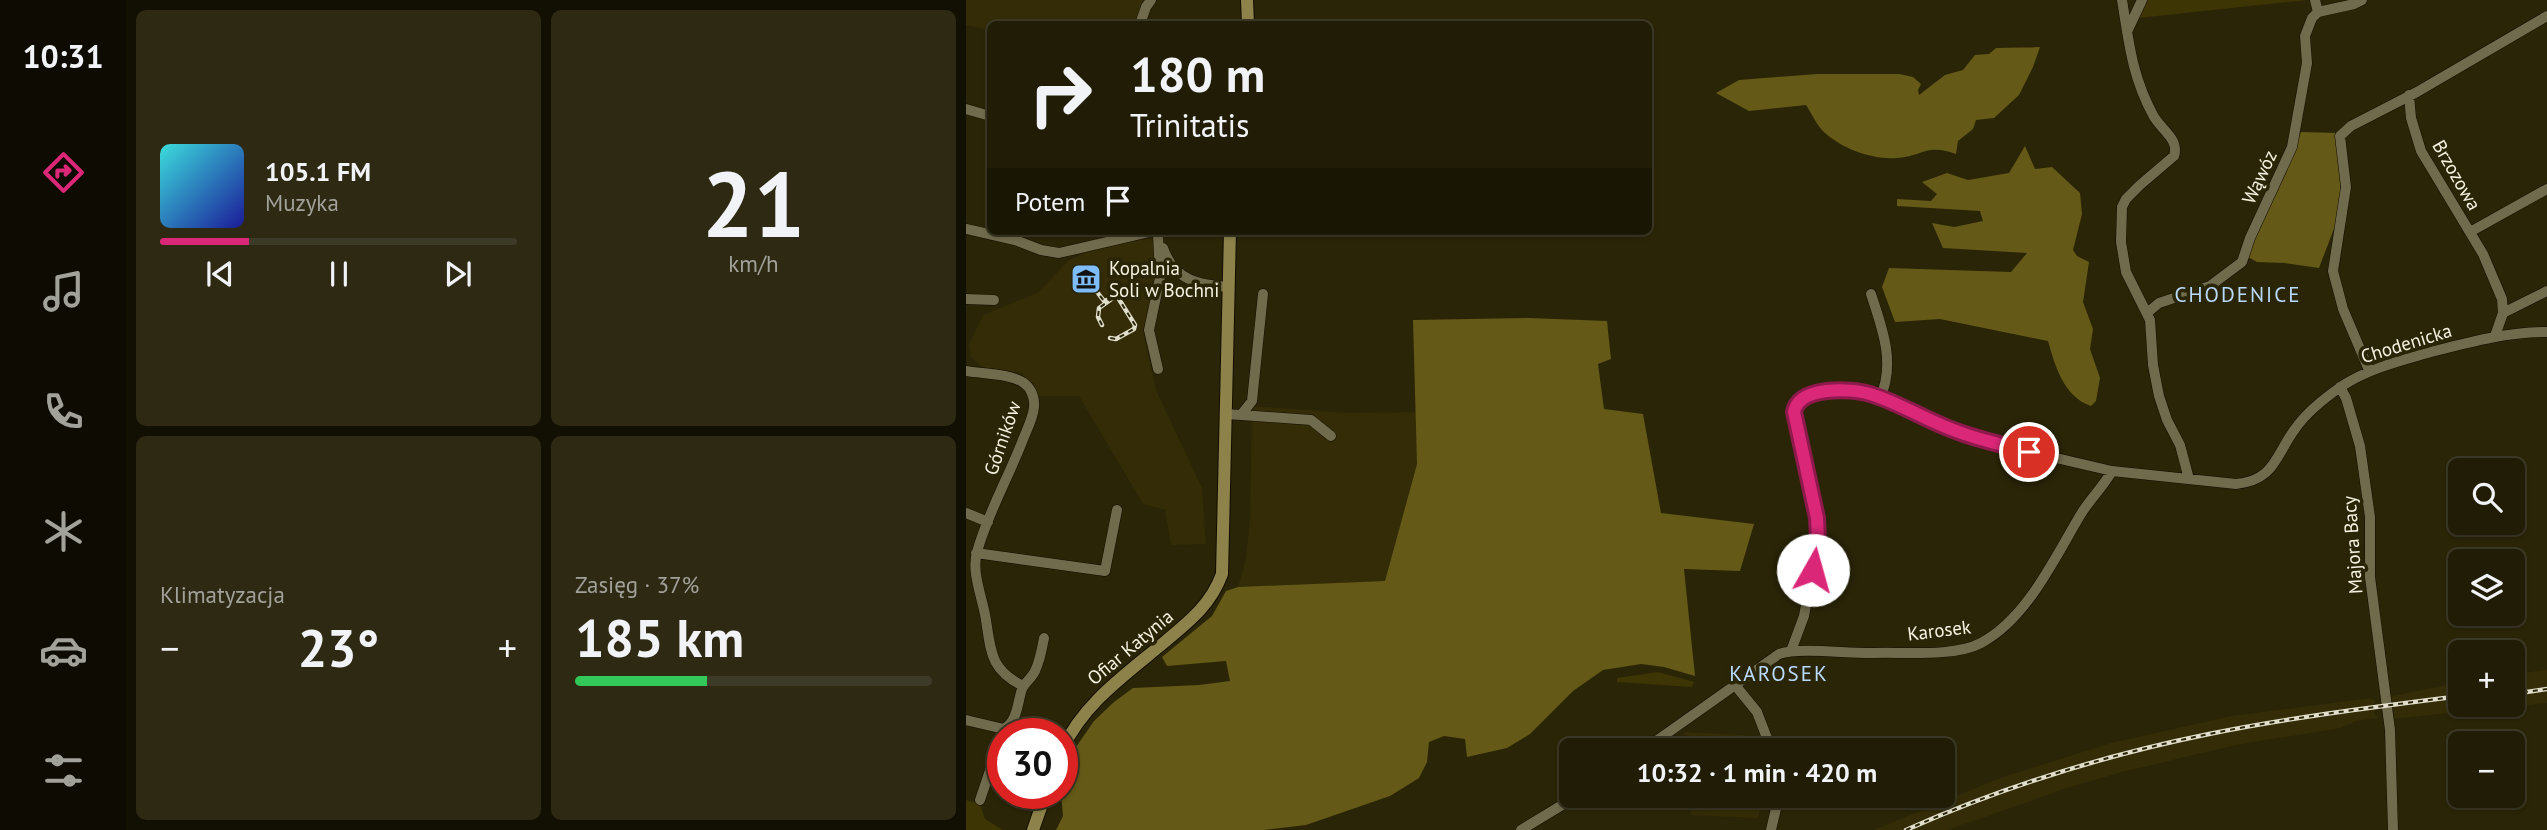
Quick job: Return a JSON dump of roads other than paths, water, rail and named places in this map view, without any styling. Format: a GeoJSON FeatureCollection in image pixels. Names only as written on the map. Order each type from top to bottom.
{"type":"FeatureCollection","features":[{"type":"Feature","properties":{"kind":"main road"},"geometry":{"type":"LineString","coordinates":[[1247,0],[1250,21]]}},
{"type":"Feature","properties":{"kind":"main road"},"geometry":{"type":"LineString","coordinates":[[1251,21],[1255,0]]}},
{"type":"Feature","properties":{"kind":"main road"},"geometry":{"type":"LineString","coordinates":[[1225,414],[1230,235]]}},
{"type":"Feature","properties":{"kind":"main road","name":"Ofiar Katynia"},"geometry":{"type":"LineString","coordinates":[[1078,723],[1100,696],[1205,607],[1222,574],[1225,414]]}},
{"type":"Feature","properties":{"kind":"main road"},"geometry":{"type":"LineString","coordinates":[[1033,830],[1040,809]]}},
{"type":"Feature","properties":{"kind":"street"},"geometry":{"type":"LineString","coordinates":[[1141,21],[1151,0]]}},
{"type":"Feature","properties":{"kind":"street"},"geometry":{"type":"LineString","coordinates":[[2122,0],[2134,75],[2152,115],[2175,144],[2176,150],[2174,156],[2140,184],[2122,207],[2121,242],[2126,272],[2150,320],[2153,365],[2159,396],[2180,445],[2189,478]]}},
{"type":"Feature","properties":{"kind":"street"},"geometry":{"type":"LineString","coordinates":[[2127,33],[2142,0]]}},
{"type":"Feature","properties":{"kind":"street"},"geometry":{"type":"LineString","coordinates":[[2315,0],[2318,12],[2362,0]]}},
{"type":"Feature","properties":{"kind":"street","name":"Wąwóz"},"geometry":{"type":"LineString","coordinates":[[2147,313],[2159,303],[2210,286],[2242,262],[2250,238],[2292,147],[2307,63],[2305,36],[2312,18],[2318,12]]}},
{"type":"Feature","properties":{"kind":"street"},"geometry":{"type":"LineString","coordinates":[[2369,370],[2343,309],[2333,271],[2346,187],[2340,135],[2351,126],[2417,92],[2547,16]]}},
{"type":"Feature","properties":{"kind":"street","name":"Brzozowa"},"geometry":{"type":"LineString","coordinates":[[2409,94],[2421,151],[2483,254],[2502,299],[2503,313]]}},
{"type":"Feature","properties":{"kind":"street"},"geometry":{"type":"LineString","coordinates":[[966,109],[987,115]]}},
{"type":"Feature","properties":{"kind":"street"},"geometry":{"type":"LineString","coordinates":[[2470,232],[2547,189]]}},
{"type":"Feature","properties":{"kind":"street"},"geometry":{"type":"LineString","coordinates":[[966,229],[987,234]]}},
{"type":"Feature","properties":{"kind":"street"},"geometry":{"type":"LineString","coordinates":[[993,235],[1059,253],[1142,235]]}},
{"type":"Feature","properties":{"kind":"street"},"geometry":{"type":"LineString","coordinates":[[1156,235],[1159,288],[1149,330],[1158,369]]}},
{"type":"Feature","properties":{"kind":"street"},"geometry":{"type":"LineString","coordinates":[[1157,235],[1169,263],[1181,275],[1209,286],[1229,286]]}},
{"type":"Feature","properties":{"kind":"street"},"geometry":{"type":"LineString","coordinates":[[2495,336],[2503,313],[2547,291]]}},
{"type":"Feature","properties":{"kind":"street"},"geometry":{"type":"LineString","coordinates":[[1241,415],[1252,401],[1263,294]]}},
{"type":"Feature","properties":{"kind":"street"},"geometry":{"type":"LineString","coordinates":[[1871,294],[1887,350],[1887,374],[1880,398]]}},
{"type":"Feature","properties":{"kind":"street"},"geometry":{"type":"LineString","coordinates":[[966,299],[994,300]]}},
{"type":"Feature","properties":{"kind":"street","name":"Chodenicka"},"geometry":{"type":"LineString","coordinates":[[1791,651],[1804,616],[1818,540],[1817,518],[1794,412],[1795,404],[1811,393],[1869,394],[1959,433],[2112,471],[2236,484],[2255,481],[2272,468],[2301,422],[2340,387],[2369,370],[2495,336],[2547,331]]}},
{"type":"Feature","properties":{"kind":"street","name":"Górników"},"geometry":{"type":"LineString","coordinates":[[966,372],[1012,378],[1030,389],[1035,403],[1016,458],[976,553]]}},
{"type":"Feature","properties":{"kind":"street","name":"Majora Bacy"},"geometry":{"type":"LineString","coordinates":[[2340,387],[2346,398],[2360,446],[2370,517],[2370,577],[2388,714],[2393,830]]}},
{"type":"Feature","properties":{"kind":"street"},"geometry":{"type":"LineString","coordinates":[[1225,414],[1311,420],[1331,436]]}},
{"type":"Feature","properties":{"kind":"street","name":"Karosek"},"geometry":{"type":"LineString","coordinates":[[1791,651],[1846,654],[1941,651],[1979,644],[1995,634],[2026,603],[2047,574],[2082,512],[2112,471]]}},
{"type":"Feature","properties":{"kind":"street"},"geometry":{"type":"LineString","coordinates":[[1023,687],[1005,676],[996,666],[977,575],[976,553],[1105,571],[1117,510]]}},
{"type":"Feature","properties":{"kind":"street"},"geometry":{"type":"LineString","coordinates":[[966,513],[988,522]]}},
{"type":"Feature","properties":{"kind":"street"},"geometry":{"type":"LineString","coordinates":[[1014,718],[1023,687],[1035,672],[1044,638]]}},
{"type":"Feature","properties":{"kind":"street"},"geometry":{"type":"LineString","coordinates":[[1660,738],[1779,654],[1791,651]]}},
{"type":"Feature","properties":{"kind":"street"},"geometry":{"type":"LineString","coordinates":[[1735,685],[1757,712],[1767,738]]}},
{"type":"Feature","properties":{"kind":"street"},"geometry":{"type":"LineString","coordinates":[[966,720],[987,725]]}},
{"type":"Feature","properties":{"kind":"street"},"geometry":{"type":"LineString","coordinates":[[980,800],[987,779]]}},
{"type":"Feature","properties":{"kind":"street"},"geometry":{"type":"LineString","coordinates":[[1521,830],[1559,807]]}},
{"type":"Feature","properties":{"kind":"street"},"geometry":{"type":"LineString","coordinates":[[1772,830],[1777,808]]}},
{"type":"Feature","properties":{"kind":"railway"},"geometry":{"type":"LineString","coordinates":[[1094,288],[1104,301],[1117,296],[1135,325],[1134,329],[1116,339],[1110,338]]}},
{"type":"Feature","properties":{"kind":"railway"},"geometry":{"type":"LineString","coordinates":[[1102,325],[1098,317],[1099,308],[1113,298]]}},
{"type":"Feature","properties":{"kind":"railway"},"geometry":{"type":"LineString","coordinates":[[2525,692],[2547,689]]}},
{"type":"Feature","properties":{"kind":"railway"},"geometry":{"type":"LineString","coordinates":[[1906,830],[2017,786],[2170,742],[2303,717],[2448,698]]}},
{"type":"Feature","properties":{"kind":"place","name":"Kopalnia Soli w Bochni"},"geometry":{"type":"Point","coordinates":[1086,279]}},
{"type":"Feature","properties":{"kind":"district","name":"CHODENICE"},"geometry":{"type":"Point","coordinates":[2238,294]}},
{"type":"Feature","properties":{"kind":"district","name":"KAROSEK"},"geometry":{"type":"Point","coordinates":[1779,673]}}]}
